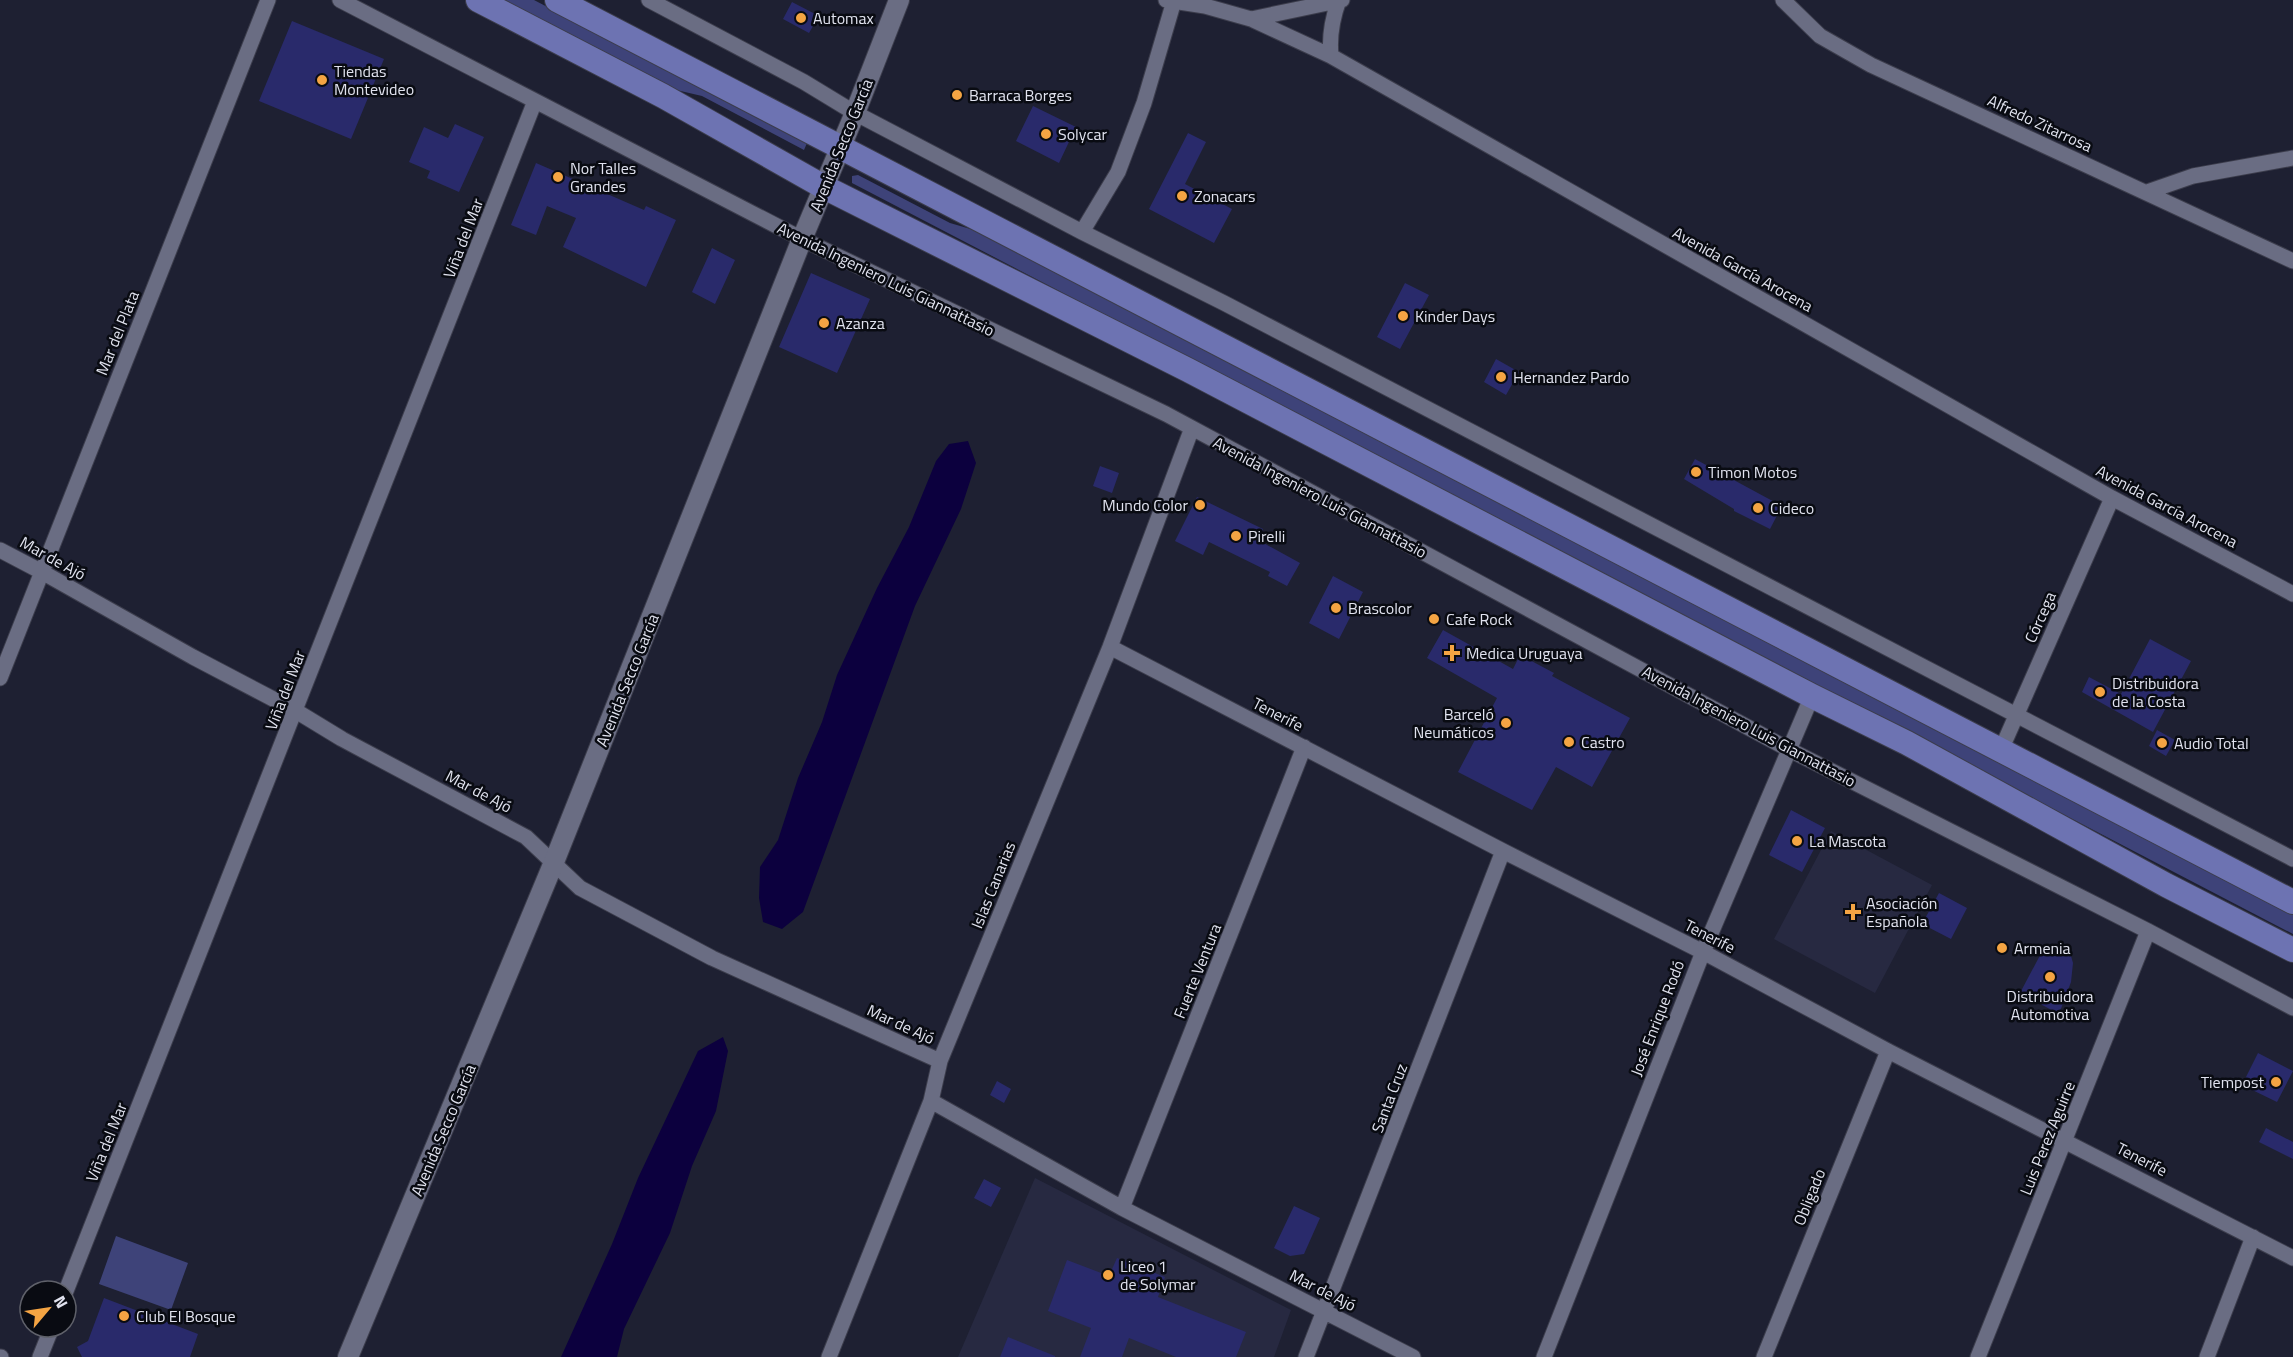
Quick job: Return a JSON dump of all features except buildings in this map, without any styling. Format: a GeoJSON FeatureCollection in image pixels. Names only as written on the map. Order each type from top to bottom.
{"type":"FeatureCollection","features":[{"type":"Feature","properties":{"kind":"main road"},"geometry":{"type":"LineString","coordinates":[[478,0],[663,96],[824,187],[1188,370],[1812,696],[1907,743],[2135,868],[2293,950]]}},
{"type":"Feature","properties":{"kind":"main road"},"geometry":{"type":"LineString","coordinates":[[557,0],[2293,902]]}},
{"type":"Feature","properties":{"kind":"street","name":"Mar del Plata"},"geometry":{"type":"LineString","coordinates":[[0,678],[268,0]]}},
{"type":"Feature","properties":{"kind":"street","name":"Avenida Ingeniero Luis Giannattasio"},"geometry":{"type":"LineString","coordinates":[[340,0],[802,239],[1166,414],[1790,750],[2148,931],[2293,1008]]}},
{"type":"Feature","properties":{"kind":"street"},"geometry":{"type":"LineString","coordinates":[[649,0],[804,82],[855,113],[1082,232],[1224,303],[2293,859]]}},
{"type":"Feature","properties":{"kind":"street","name":"Avenida Secco García"},"geometry":{"type":"LineString","coordinates":[[348,1357],[554,862],[899,0]]}},
{"type":"Feature","properties":{"kind":"street"},"geometry":{"type":"LineString","coordinates":[[1251,19],[1340,0]]}},
{"type":"Feature","properties":{"kind":"street"},"geometry":{"type":"LineString","coordinates":[[1331,56],[1329,39],[1332,19],[1340,0]]}},
{"type":"Feature","properties":{"kind":"street","name":"Alfredo Zitarrosa"},"geometry":{"type":"LineString","coordinates":[[1783,0],[1820,36],[1871,65],[2293,261]]}},
{"type":"Feature","properties":{"kind":"street"},"geometry":{"type":"LineString","coordinates":[[1082,232],[1118,172],[1144,103],[1170,1]]}},
{"type":"Feature","properties":{"kind":"street","name":"Avenida García Arocena"},"geometry":{"type":"LineString","coordinates":[[1170,1],[1205,3],[1251,19],[1331,56],[2112,498],[2293,594]]}},
{"type":"Feature","properties":{"kind":"street","name":"Viña del Mar"},"geometry":{"type":"LineString","coordinates":[[71,1279],[535,101]]}},
{"type":"Feature","properties":{"kind":"street"},"geometry":{"type":"LineString","coordinates":[[2146,192],[2193,176],[2293,158]]}},
{"type":"Feature","properties":{"kind":"street","name":"Islas Canarias"},"geometry":{"type":"LineString","coordinates":[[829,1357],[931,1101],[940,1061],[1110,647],[1192,428]]}},
{"type":"Feature","properties":{"kind":"street","name":"Córcega"},"geometry":{"type":"LineString","coordinates":[[2001,750],[2112,498]]}},
{"type":"Feature","properties":{"kind":"street","name":"Mar de Ajó"},"geometry":{"type":"LineString","coordinates":[[0,550],[296,711],[342,739],[526,837],[580,888],[712,958],[940,1061]]}},
{"type":"Feature","properties":{"kind":"street","name":"Tenerife"},"geometry":{"type":"LineString","coordinates":[[1110,647],[1703,952],[1888,1051],[2293,1258]]}},
{"type":"Feature","properties":{"kind":"street","name":"José Enrique Rodó"},"geometry":{"type":"LineString","coordinates":[[1544,1357],[1703,952],[1812,696]]}},
{"type":"Feature","properties":{"kind":"street","name":"Fuerte Ventura"},"geometry":{"type":"LineString","coordinates":[[1122,1208],[1304,747]]}},
{"type":"Feature","properties":{"kind":"street","name":"Santa Cruz"},"geometry":{"type":"LineString","coordinates":[[1306,1357],[1503,851]]}},
{"type":"Feature","properties":{"kind":"street","name":"Luis Perez Aguirre"},"geometry":{"type":"LineString","coordinates":[[1978,1357],[2148,931]]}},
{"type":"Feature","properties":{"kind":"street","name":"Obligado"},"geometry":{"type":"LineString","coordinates":[[1764,1357],[1888,1051]]}},
{"type":"Feature","properties":{"kind":"street","name":"Mar de Ajó"},"geometry":{"type":"LineString","coordinates":[[931,1101],[1122,1208],[1413,1357]]}},
{"type":"Feature","properties":{"kind":"street"},"geometry":{"type":"LineString","coordinates":[[2207,1357],[2253,1237]]}},
{"type":"Feature","properties":{"kind":"street"},"geometry":{"type":"LineString","coordinates":[[40,1357],[47,1339]]}},
{"type":"Feature","properties":{"kind":"shaded area"},"geometry":{"type":"Polygon","coordinates":[[[499,0],[534,0],[807,143],[804,150],[702,96],[672,89],[499,0]]]}},
{"type":"Feature","properties":{"kind":"shaded area"},"geometry":{"type":"Polygon","coordinates":[[[858,175],[950,223],[991,235],[2293,915],[2293,934],[852,183],[852,176],[858,175]]]}},
{"type":"Feature","properties":{"kind":"shaded area"},"geometry":{"type":"Polygon","coordinates":[[[968,441],[976,463],[961,509],[915,606],[803,912],[782,929],[763,922],[759,898],[760,867],[778,840],[798,778],[822,722],[837,675],[877,588],[909,527],[936,461],[949,444],[968,441]]]}},
{"type":"Feature","properties":{"kind":"shaded area","name":"Asociación Española"},"geometry":{"type":"Polygon","coordinates":[[[1831,831],[1932,885],[1875,993],[1774,939],[1831,831]]]}},
{"type":"Feature","properties":{"kind":"shaded area"},"geometry":{"type":"Polygon","coordinates":[[[723,1037],[728,1051],[716,1111],[692,1166],[670,1233],[624,1329],[617,1357],[561,1357],[612,1244],[638,1178],[698,1051],[723,1037]]]}},
{"type":"Feature","properties":{"kind":"shaded area","name":"Liceo 1 de Solymar"},"geometry":{"type":"Polygon","coordinates":[[[1035,1178],[1291,1310],[1274,1357],[958,1357],[1035,1178]]]}},
{"type":"Feature","properties":{"kind":"shaded area"},"geometry":{"type":"Polygon","coordinates":[[[116,1236],[188,1263],[171,1310],[99,1284],[116,1236]]]}},
{"type":"Feature","properties":{"kind":"place","name":"Automax"},"geometry":{"type":"Point","coordinates":[801,18]}},
{"type":"Feature","properties":{"kind":"place","name":"Tiendas Montevideo"},"geometry":{"type":"Point","coordinates":[322,80]}},
{"type":"Feature","properties":{"kind":"place","name":"Barraca Borges"},"geometry":{"type":"Point","coordinates":[957,95]}},
{"type":"Feature","properties":{"kind":"place","name":"Solycar"},"geometry":{"type":"Point","coordinates":[1046,134]}},
{"type":"Feature","properties":{"kind":"place","name":"Nor Talles Grandes"},"geometry":{"type":"Point","coordinates":[558,177]}},
{"type":"Feature","properties":{"kind":"place","name":"Zonacars"},"geometry":{"type":"Point","coordinates":[1182,196]}},
{"type":"Feature","properties":{"kind":"place","name":"Kinder Days"},"geometry":{"type":"Point","coordinates":[1403,316]}},
{"type":"Feature","properties":{"kind":"place","name":"Azanza"},"geometry":{"type":"Point","coordinates":[824,323]}},
{"type":"Feature","properties":{"kind":"place","name":"Hernandez Pardo"},"geometry":{"type":"Point","coordinates":[1501,377]}},
{"type":"Feature","properties":{"kind":"place","name":"Timon Motos"},"geometry":{"type":"Point","coordinates":[1696,472]}},
{"type":"Feature","properties":{"kind":"place","name":"Mundo Color"},"geometry":{"type":"Point","coordinates":[1200,505]}},
{"type":"Feature","properties":{"kind":"place","name":"Cideco"},"geometry":{"type":"Point","coordinates":[1758,508]}},
{"type":"Feature","properties":{"kind":"place","name":"Pirelli"},"geometry":{"type":"Point","coordinates":[1236,536]}},
{"type":"Feature","properties":{"kind":"place","name":"Brascolor"},"geometry":{"type":"Point","coordinates":[1336,608]}},
{"type":"Feature","properties":{"kind":"place","name":"Cafe Rock"},"geometry":{"type":"Point","coordinates":[1434,619]}},
{"type":"Feature","properties":{"kind":"place","name":"Medica Uruguaya"},"geometry":{"type":"Point","coordinates":[1452,653]}},
{"type":"Feature","properties":{"kind":"place","name":"Distribuidora de la Costa"},"geometry":{"type":"Point","coordinates":[2100,692]}},
{"type":"Feature","properties":{"kind":"place","name":"Barceló Neumáticos"},"geometry":{"type":"Point","coordinates":[1506,723]}},
{"type":"Feature","properties":{"kind":"place","name":"Castro"},"geometry":{"type":"Point","coordinates":[1569,742]}},
{"type":"Feature","properties":{"kind":"place","name":"Audio Total"},"geometry":{"type":"Point","coordinates":[2162,743]}},
{"type":"Feature","properties":{"kind":"place","name":"La Mascota"},"geometry":{"type":"Point","coordinates":[1797,841]}},
{"type":"Feature","properties":{"kind":"place","name":"Asociación Española"},"geometry":{"type":"Point","coordinates":[1853,912]}},
{"type":"Feature","properties":{"kind":"place","name":"Armenia"},"geometry":{"type":"Point","coordinates":[2002,948]}},
{"type":"Feature","properties":{"kind":"place","name":"Distribuidora Automotiva"},"geometry":{"type":"Point","coordinates":[2050,977]}},
{"type":"Feature","properties":{"kind":"place","name":"Tiempost"},"geometry":{"type":"Point","coordinates":[2276,1082]}},
{"type":"Feature","properties":{"kind":"place","name":"Liceo 1 de Solymar"},"geometry":{"type":"Point","coordinates":[1108,1275]}},
{"type":"Feature","properties":{"kind":"place","name":"Club El Bosque"},"geometry":{"type":"Point","coordinates":[124,1316]}}]}
